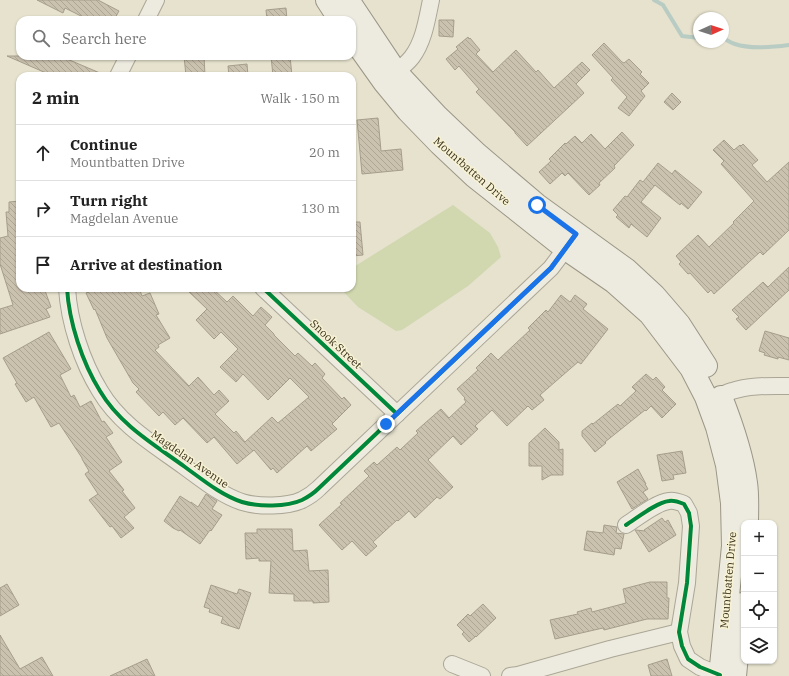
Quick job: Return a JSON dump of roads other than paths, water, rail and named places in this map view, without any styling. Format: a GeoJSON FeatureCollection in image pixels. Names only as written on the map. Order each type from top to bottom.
{"type":"FeatureCollection","features":[{"type":"Feature","properties":{"kind":"main road"},"geometry":{"type":"LineString","coordinates":[[327,0],[337,16]]}},
{"type":"Feature","properties":{"kind":"main road","name":"Mountbatten Drive"},"geometry":{"type":"LineString","coordinates":[[348,0],[408,111],[474,176],[571,241],[650,314],[732,425],[740,453],[746,484],[747,520]]}},
{"type":"Feature","properties":{"kind":"main road","name":"Mountbatten Drive"},"geometry":{"type":"LineString","coordinates":[[356,41],[390,77]]}},
{"type":"Feature","properties":{"kind":"main road","name":"Mountbatten Drive"},"geometry":{"type":"LineString","coordinates":[[714,399],[717,426],[727,465],[732,502],[733,546],[725,676]]}},
{"type":"Feature","properties":{"kind":"main road","name":"Mountbatten Drive"},"geometry":{"type":"LineString","coordinates":[[725,676],[743,592]]}},
{"type":"Feature","properties":{"kind":"street"},"geometry":{"type":"LineString","coordinates":[[148,16],[156,0]]}},
{"type":"Feature","properties":{"kind":"street"},"geometry":{"type":"LineString","coordinates":[[390,77],[406,63],[415,52],[424,30],[431,0]]}},
{"type":"Feature","properties":{"kind":"street"},"geometry":{"type":"LineString","coordinates":[[120,72],[126,60]]}},
{"type":"Feature","properties":{"kind":"street","name":"Magdelan Avenue"},"geometry":{"type":"LineString","coordinates":[[68,292],[68,303],[74,328],[84,358],[100,392],[117,414],[137,432],[213,487],[227,495],[242,502],[258,505],[288,504],[309,497],[551,268],[571,241]]}},
{"type":"Feature","properties":{"kind":"street","name":"Snook Street"},"geometry":{"type":"LineString","coordinates":[[267,292],[397,414]]}},
{"type":"Feature","properties":{"kind":"street"},"geometry":{"type":"LineString","coordinates":[[714,399],[732,391],[745,388],[759,386],[789,386]]}},
{"type":"Feature","properties":{"kind":"street"},"geometry":{"type":"LineString","coordinates":[[626,525],[652,508],[667,501],[678,501],[684,504],[689,512],[691,526],[687,582],[679,632],[682,646],[688,659],[700,667],[725,676]]}},
{"type":"Feature","properties":{"kind":"street"},"geometry":{"type":"LineString","coordinates":[[510,676],[610,648],[679,632]]}},
{"type":"Feature","properties":{"kind":"street"},"geometry":{"type":"LineString","coordinates":[[452,664],[482,676]]}},
{"type":"Feature","properties":{"kind":"waterway"},"geometry":{"type":"LineString","coordinates":[[654,0],[663,5],[682,36],[693,37]]}},
{"type":"Feature","properties":{"kind":"waterway"},"geometry":{"type":"LineString","coordinates":[[729,41],[747,47],[789,45]]}}]}
